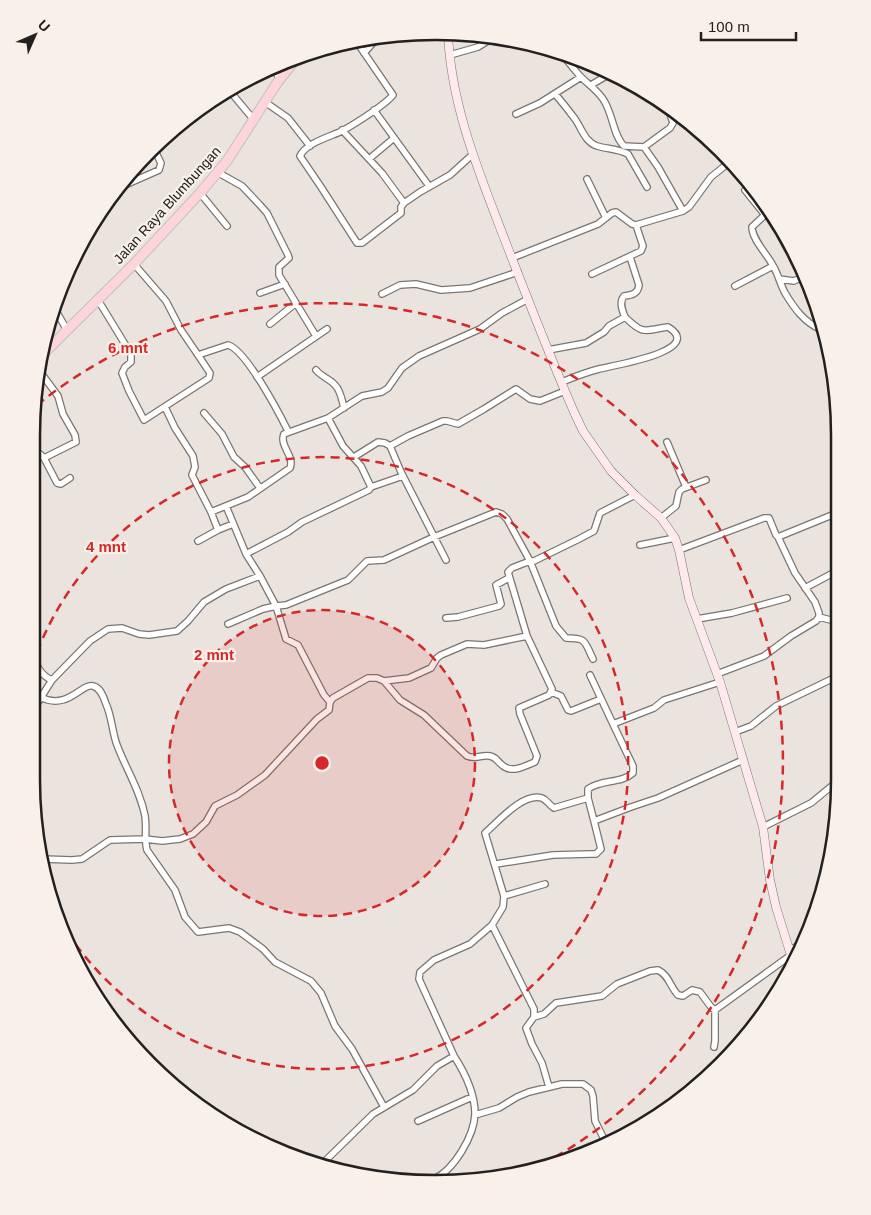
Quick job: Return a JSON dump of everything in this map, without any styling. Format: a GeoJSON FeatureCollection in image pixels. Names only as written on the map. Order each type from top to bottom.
{"type":"FeatureCollection","features":[{"type":"Feature","properties":{"kind":"main road","name":"Jalan Raya Blumbungan"},"geometry":{"type":"LineString","coordinates":[[51,342],[67,330],[98,300],[200,193],[218,172],[289,68]]}},
{"type":"Feature","properties":{"kind":"street"},"geometry":{"type":"LineString","coordinates":[[449,41],[457,98],[472,155],[548,350],[583,431],[611,471],[635,496],[661,518],[675,538],[689,598],[718,678],[763,827],[770,880],[790,953],[715,1010]]}},
{"type":"Feature","properties":{"kind":"street"},"geometry":{"type":"LineString","coordinates":[[450,55],[478,47],[485,43]]}},
{"type":"Feature","properties":{"kind":"street"},"geometry":{"type":"LineString","coordinates":[[364,53],[371,46]]}},
{"type":"Feature","properties":{"kind":"street"},"geometry":{"type":"LineString","coordinates":[[360,48],[393,95],[383,105],[342,130],[310,146],[300,154],[357,244],[362,243],[399,216],[401,206],[404,203],[429,186],[450,175],[472,155]]}},
{"type":"Feature","properties":{"kind":"street"},"geometry":{"type":"LineString","coordinates":[[570,64],[604,100],[612,115],[617,137],[621,143],[628,147],[644,147],[672,126],[672,119]]}},
{"type":"Feature","properties":{"kind":"street"},"geometry":{"type":"LineString","coordinates":[[277,74],[280,80]]}},
{"type":"Feature","properties":{"kind":"street"},"geometry":{"type":"LineString","coordinates":[[516,114],[535,106],[581,77]]}},
{"type":"Feature","properties":{"kind":"street"},"geometry":{"type":"LineString","coordinates":[[591,85],[603,78]]}},
{"type":"Feature","properties":{"kind":"street"},"geometry":{"type":"LineString","coordinates":[[555,94],[590,142],[597,146],[624,151],[628,154],[647,187]]}},
{"type":"Feature","properties":{"kind":"street"},"geometry":{"type":"LineString","coordinates":[[234,96],[254,120]]}},
{"type":"Feature","properties":{"kind":"street"},"geometry":{"type":"LineString","coordinates":[[265,102],[288,118],[310,146]]}},
{"type":"Feature","properties":{"kind":"street"},"geometry":{"type":"LineString","coordinates":[[374,110],[429,186]]}},
{"type":"Feature","properties":{"kind":"street"},"geometry":{"type":"LineString","coordinates":[[342,130],[369,159],[404,203]]}},
{"type":"Feature","properties":{"kind":"street"},"geometry":{"type":"LineString","coordinates":[[369,159],[394,138]]}},
{"type":"Feature","properties":{"kind":"street"},"geometry":{"type":"LineString","coordinates":[[644,147],[658,167],[683,211]]}},
{"type":"Feature","properties":{"kind":"street"},"geometry":{"type":"LineString","coordinates":[[133,181],[161,168],[157,155]]}},
{"type":"Feature","properties":{"kind":"street"},"geometry":{"type":"LineString","coordinates":[[636,226],[683,211],[689,207],[710,177],[724,166]]}},
{"type":"Feature","properties":{"kind":"street"},"geometry":{"type":"LineString","coordinates":[[218,172],[242,186],[267,214],[288,255],[288,258],[278,269],[279,275],[316,336]]}},
{"type":"Feature","properties":{"kind":"street"},"geometry":{"type":"LineString","coordinates":[[587,179],[606,218]]}},
{"type":"Feature","properties":{"kind":"street"},"geometry":{"type":"LineString","coordinates":[[200,193],[226,226]]}},
{"type":"Feature","properties":{"kind":"street"},"geometry":{"type":"LineString","coordinates":[[512,258],[593,226],[612,212],[616,212],[636,226],[643,246],[642,249],[638,254],[592,274]]}},
{"type":"Feature","properties":{"kind":"street"},"geometry":{"type":"LineString","coordinates":[[764,216],[752,227],[752,230],[780,279],[785,293],[810,325],[816,327]]}},
{"type":"Feature","properties":{"kind":"street"},"geometry":{"type":"LineString","coordinates":[[562,382],[600,369],[643,358],[651,358],[668,349],[675,342],[676,338],[673,330],[668,326],[645,331],[632,324],[625,317],[621,304],[622,299],[624,296],[633,295],[640,286],[630,257]]}},
{"type":"Feature","properties":{"kind":"street"},"geometry":{"type":"LineString","coordinates":[[98,300],[131,354],[131,362],[124,367],[122,373],[143,418],[146,420],[208,378],[210,373],[181,330],[166,301],[134,264]]}},
{"type":"Feature","properties":{"kind":"street"},"geometry":{"type":"LineString","coordinates":[[736,286],[773,266]]}},
{"type":"Feature","properties":{"kind":"street"},"geometry":{"type":"LineString","coordinates":[[382,294],[400,285],[416,284],[431,286],[441,290],[470,288],[518,272]]}},
{"type":"Feature","properties":{"kind":"street"},"geometry":{"type":"LineString","coordinates":[[780,279],[794,281],[798,279]]}},
{"type":"Feature","properties":{"kind":"street"},"geometry":{"type":"LineString","coordinates":[[260,293],[285,284]]}},
{"type":"Feature","properties":{"kind":"street"},"geometry":{"type":"LineString","coordinates":[[211,512],[248,497],[290,468],[292,462],[282,442],[282,436],[288,431],[328,418],[356,398],[382,392],[388,388],[402,368],[419,356],[480,328],[528,299]]}},
{"type":"Feature","properties":{"kind":"street"},"geometry":{"type":"LineString","coordinates":[[270,324],[296,303]]}},
{"type":"Feature","properties":{"kind":"street"},"geometry":{"type":"LineString","coordinates":[[58,316],[67,330]]}},
{"type":"Feature","properties":{"kind":"street"},"geometry":{"type":"LineString","coordinates":[[548,350],[586,343],[601,335],[609,326],[625,317]]}},
{"type":"Feature","properties":{"kind":"street"},"geometry":{"type":"LineString","coordinates":[[257,377],[327,329]]}},
{"type":"Feature","properties":{"kind":"street"},"geometry":{"type":"LineString","coordinates":[[198,355],[220,346],[232,346],[247,362],[271,398],[288,431]]}},
{"type":"Feature","properties":{"kind":"street"},"geometry":{"type":"LineString","coordinates":[[316,370],[321,376],[335,384],[344,408]]}},
{"type":"Feature","properties":{"kind":"street"},"geometry":{"type":"LineString","coordinates":[[44,377],[58,396],[63,414],[75,435],[76,442],[44,458]]}},
{"type":"Feature","properties":{"kind":"street"},"geometry":{"type":"LineString","coordinates":[[390,446],[443,421],[458,424],[484,410],[516,388],[530,399],[540,402],[565,391]]}},
{"type":"Feature","properties":{"kind":"street"},"geometry":{"type":"LineString","coordinates":[[165,407],[175,428],[193,456],[196,467],[192,475],[218,530]]}},
{"type":"Feature","properties":{"kind":"street"},"geometry":{"type":"LineString","coordinates":[[204,413],[222,434],[234,457],[245,467],[260,488]]}},
{"type":"Feature","properties":{"kind":"street"},"geometry":{"type":"LineString","coordinates":[[328,418],[340,441],[361,466],[371,487]]}},
{"type":"Feature","properties":{"kind":"street"},"geometry":{"type":"LineString","coordinates":[[354,458],[378,442],[390,446],[446,560]]}},
{"type":"Feature","properties":{"kind":"street"},"geometry":{"type":"LineString","coordinates":[[667,442],[686,487]]}},
{"type":"Feature","properties":{"kind":"street"},"geometry":{"type":"LineString","coordinates":[[40,454],[57,483],[61,484],[70,478]]}},
{"type":"Feature","properties":{"kind":"street"},"geometry":{"type":"LineString","coordinates":[[246,554],[288,532],[302,522],[369,490],[371,487],[404,476]]}},
{"type":"Feature","properties":{"kind":"street"},"geometry":{"type":"LineString","coordinates":[[661,518],[676,506],[679,492],[686,487],[706,480]]}},
{"type":"Feature","properties":{"kind":"street"},"geometry":{"type":"LineString","coordinates":[[551,692],[552,689],[527,636],[509,578],[510,569],[547,555],[594,531],[600,514],[635,496]]}},
{"type":"Feature","properties":{"kind":"street"},"geometry":{"type":"LineString","coordinates":[[226,506],[246,554],[276,606],[286,639],[298,646],[324,695],[330,702]]}},
{"type":"Feature","properties":{"kind":"street"},"geometry":{"type":"LineString","coordinates":[[228,624],[263,609],[286,605],[339,585],[354,575],[367,561],[384,560],[496,512],[502,514],[511,526],[530,561],[556,626],[566,638],[576,637],[584,641],[593,659]]}},
{"type":"Feature","properties":{"kind":"street"},"geometry":{"type":"LineString","coordinates":[[778,537],[831,515]]}},
{"type":"Feature","properties":{"kind":"street"},"geometry":{"type":"LineString","coordinates":[[613,724],[654,708],[664,700],[718,678],[764,656],[791,636],[816,621],[818,617],[819,613],[814,602],[794,573],[769,518],[764,518],[679,550]]}},
{"type":"Feature","properties":{"kind":"street"},"geometry":{"type":"LineString","coordinates":[[198,541],[234,524]]}},
{"type":"Feature","properties":{"kind":"street"},"geometry":{"type":"LineString","coordinates":[[640,545],[675,538]]}},
{"type":"Feature","properties":{"kind":"street"},"geometry":{"type":"LineString","coordinates":[[805,588],[831,574]]}},
{"type":"Feature","properties":{"kind":"street"},"geometry":{"type":"LineString","coordinates":[[260,576],[226,589],[204,602],[177,631],[149,635],[139,634],[122,628],[108,629],[90,641],[52,680],[40,697],[50,702],[71,698],[84,689],[94,686],[102,694],[111,714],[117,745],[138,791],[145,817],[145,839],[148,850],[174,890],[185,917],[198,932],[229,928],[240,932],[263,949],[275,962],[296,972],[317,986],[335,1026],[352,1049],[384,1106]]}},
{"type":"Feature","properties":{"kind":"street"},"geometry":{"type":"LineString","coordinates":[[446,618],[458,617],[499,606],[496,585],[509,578]]}},
{"type":"Feature","properties":{"kind":"street"},"geometry":{"type":"LineString","coordinates":[[697,619],[732,613],[787,598]]}},
{"type":"Feature","properties":{"kind":"street"},"geometry":{"type":"LineString","coordinates":[[818,617],[831,620]]}},
{"type":"Feature","properties":{"kind":"street"},"geometry":{"type":"LineString","coordinates":[[384,681],[409,678],[424,672],[431,668],[437,658],[467,644],[484,645],[527,636]]}},
{"type":"Feature","properties":{"kind":"street"},"geometry":{"type":"LineString","coordinates":[[40,673],[45,678],[52,680]]}},
{"type":"Feature","properties":{"kind":"street"},"geometry":{"type":"LineString","coordinates":[[496,864],[553,855],[596,854],[601,849],[588,798],[588,788],[630,776],[633,773],[633,766],[590,676]]}},
{"type":"Feature","properties":{"kind":"street"},"geometry":{"type":"LineString","coordinates":[[48,859],[82,859],[110,840],[145,839],[162,841],[180,839],[193,834],[201,829],[216,806],[237,795],[273,767],[317,719],[329,710],[330,702],[336,696],[368,678],[377,678],[384,681],[400,700],[424,716],[467,756],[473,758],[489,755],[496,758],[503,766],[510,770],[518,769],[535,762],[537,759],[519,708],[551,692],[561,696],[568,710],[571,711],[601,699]]}},
{"type":"Feature","properties":{"kind":"street"},"geometry":{"type":"LineString","coordinates":[[734,732],[751,726],[776,706],[831,679]]}},
{"type":"Feature","properties":{"kind":"street"},"geometry":{"type":"LineString","coordinates":[[594,821],[658,798],[743,760]]}},
{"type":"Feature","properties":{"kind":"street"},"geometry":{"type":"LineString","coordinates":[[763,827],[811,803],[831,787]]}},
{"type":"Feature","properties":{"kind":"street"},"geometry":{"type":"LineString","coordinates":[[442,1175],[461,1153],[475,1116],[465,1072],[454,1056],[419,979],[420,972],[434,960],[470,944],[492,925],[503,907],[504,896],[496,864],[485,833],[517,805],[527,800],[540,797],[547,800],[550,806],[554,808],[588,798]]}},
{"type":"Feature","properties":{"kind":"street"},"geometry":{"type":"LineString","coordinates":[[504,896],[545,884]]}},
{"type":"Feature","properties":{"kind":"street"},"geometry":{"type":"LineString","coordinates":[[492,925],[534,1008],[534,1017],[526,1028],[542,1063],[548,1087]]}},
{"type":"Feature","properties":{"kind":"street"},"geometry":{"type":"LineString","coordinates":[[534,1017],[544,1014],[556,1003],[602,996],[616,984],[650,971],[658,970],[666,976],[678,995],[683,996],[692,990],[700,992],[711,1008],[715,1010]]}},
{"type":"Feature","properties":{"kind":"street"},"geometry":{"type":"LineString","coordinates":[[714,1048],[716,1041],[715,1010]]}},
{"type":"Feature","properties":{"kind":"street"},"geometry":{"type":"LineString","coordinates":[[326,1160],[384,1106],[413,1090],[432,1070],[454,1056]]}},
{"type":"Feature","properties":{"kind":"street"},"geometry":{"type":"LineString","coordinates":[[475,1116],[499,1108],[523,1094],[548,1087],[575,1083],[587,1087],[593,1096],[595,1121],[603,1137]]}},
{"type":"Feature","properties":{"kind":"street"},"geometry":{"type":"LineString","coordinates":[[418,1121],[472,1097]]}}]}
